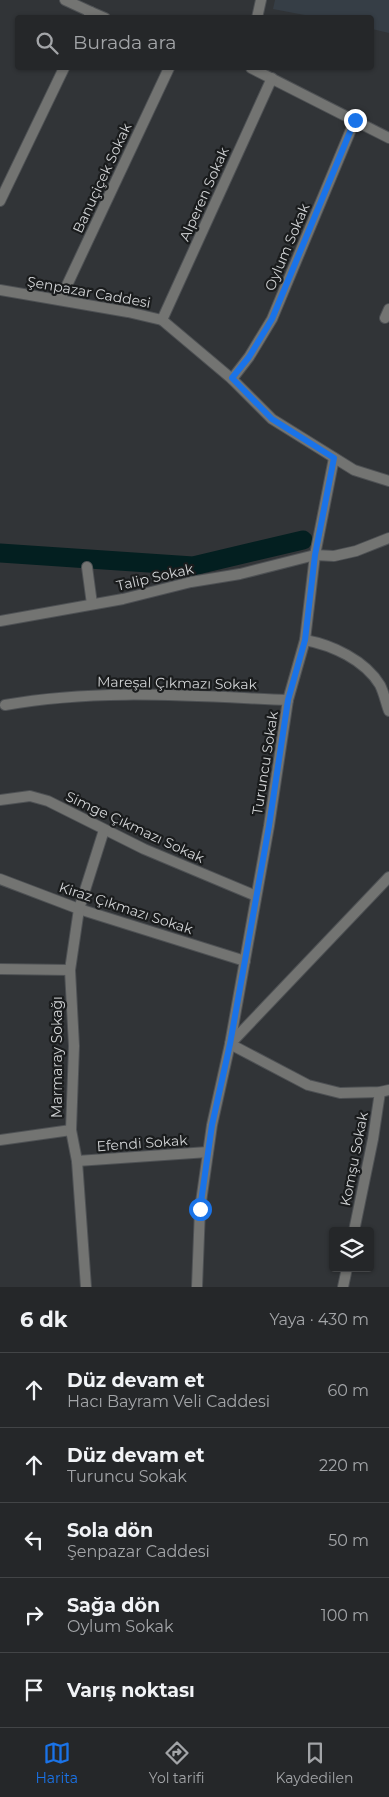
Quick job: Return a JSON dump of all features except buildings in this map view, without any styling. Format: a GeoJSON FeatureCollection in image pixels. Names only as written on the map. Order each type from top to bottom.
{"type":"FeatureCollection","features":[{"type":"Feature","properties":{"kind":"street"},"geometry":{"type":"LineString","coordinates":[[66,0],[89,15]]}},
{"type":"Feature","properties":{"kind":"street"},"geometry":{"type":"LineString","coordinates":[[257,15],[261,0]]}},
{"type":"Feature","properties":{"kind":"street"},"geometry":{"type":"LineString","coordinates":[[0,201],[63,70]]}},
{"type":"Feature","properties":{"kind":"street","name":"Banuçiçek Sokak"},"geometry":{"type":"LineString","coordinates":[[60,300],[168,70]]}},
{"type":"Feature","properties":{"kind":"street"},"geometry":{"type":"LineString","coordinates":[[255,70],[389,138]]}},
{"type":"Feature","properties":{"kind":"street","name":"Alperen Sokak"},"geometry":{"type":"LineString","coordinates":[[162,320],[272,78]]}},
{"type":"Feature","properties":{"kind":"street","name":"Oylum Sokak"},"geometry":{"type":"LineString","coordinates":[[232,378],[249,357],[272,319],[355,120]]}},
{"type":"Feature","properties":{"kind":"street","name":"Şenpazar Caddesi"},"geometry":{"type":"LineString","coordinates":[[0,290],[128,312],[162,320],[232,378],[272,419],[354,470],[389,481]]}},
{"type":"Feature","properties":{"kind":"street","name":"Turuncu Sokak"},"geometry":{"type":"LineString","coordinates":[[197,1287],[200,1209],[208,1152],[245,961],[288,700],[305,640],[315,555],[334,458]]}},
{"type":"Feature","properties":{"kind":"street","name":"Talip Sokak"},"geometry":{"type":"LineString","coordinates":[[0,621],[123,599],[191,582],[240,574],[315,555],[334,556],[356,552],[389,538]]}},
{"type":"Feature","properties":{"kind":"street"},"geometry":{"type":"LineString","coordinates":[[87,567],[92,604]]}},
{"type":"Feature","properties":{"kind":"street"},"geometry":{"type":"LineString","coordinates":[[305,640],[319,643],[358,660],[379,685],[389,711]]}},
{"type":"Feature","properties":{"kind":"street","name":"Mareşal Çıkmazı Sokak"},"geometry":{"type":"LineString","coordinates":[[5,705],[42,698],[123,694],[288,700]]}},
{"type":"Feature","properties":{"kind":"street","name":"Simge Çıkmazı Sokak"},"geometry":{"type":"LineString","coordinates":[[0,800],[30,796],[48,801],[144,849],[256,896]]}},
{"type":"Feature","properties":{"kind":"street","name":"Marmaray Sokağı"},"geometry":{"type":"LineString","coordinates":[[86,1287],[77,1161],[71,1130],[74,1046],[70,970],[80,909],[104,830]]}},
{"type":"Feature","properties":{"kind":"street"},"geometry":{"type":"LineString","coordinates":[[384,1091],[340,1093],[308,1085],[230,1044],[389,877]]}},
{"type":"Feature","properties":{"kind":"street","name":"Kiraz Çıkmazı Sokak"},"geometry":{"type":"LineString","coordinates":[[0,879],[80,909],[245,961]]}},
{"type":"Feature","properties":{"kind":"street"},"geometry":{"type":"LineString","coordinates":[[0,968],[70,970]]}},
{"type":"Feature","properties":{"kind":"street","name":"Komşu Sokak"},"geometry":{"type":"LineString","coordinates":[[355,1227],[384,1091]]}},
{"type":"Feature","properties":{"kind":"street"},"geometry":{"type":"LineString","coordinates":[[0,1140],[71,1130]]}},
{"type":"Feature","properties":{"kind":"street","name":"Efendi Sokak"},"geometry":{"type":"LineString","coordinates":[[77,1161],[208,1152]]}},
{"type":"Feature","properties":{"kind":"street"},"geometry":{"type":"LineString","coordinates":[[343,1287],[346,1272]]}},
{"type":"Feature","properties":{"kind":"shaded area"},"geometry":{"type":"Polygon","coordinates":[[[275,0],[389,0],[389,33],[374,29],[374,15],[304,15],[273,9],[275,0]]]}},
{"type":"Feature","properties":{"kind":"waterway"},"geometry":{"type":"LineString","coordinates":[[0,553],[193,566],[303,540]]}},
{"type":"Feature","properties":{"kind":"route"},"geometry":{"type":"LineString","coordinates":[[200,1209],[212,1125],[230,1044],[269,826],[288,700],[305,640],[315,555],[334,458],[272,419],[232,378],[249,357],[272,319],[355,120]]}}]}
